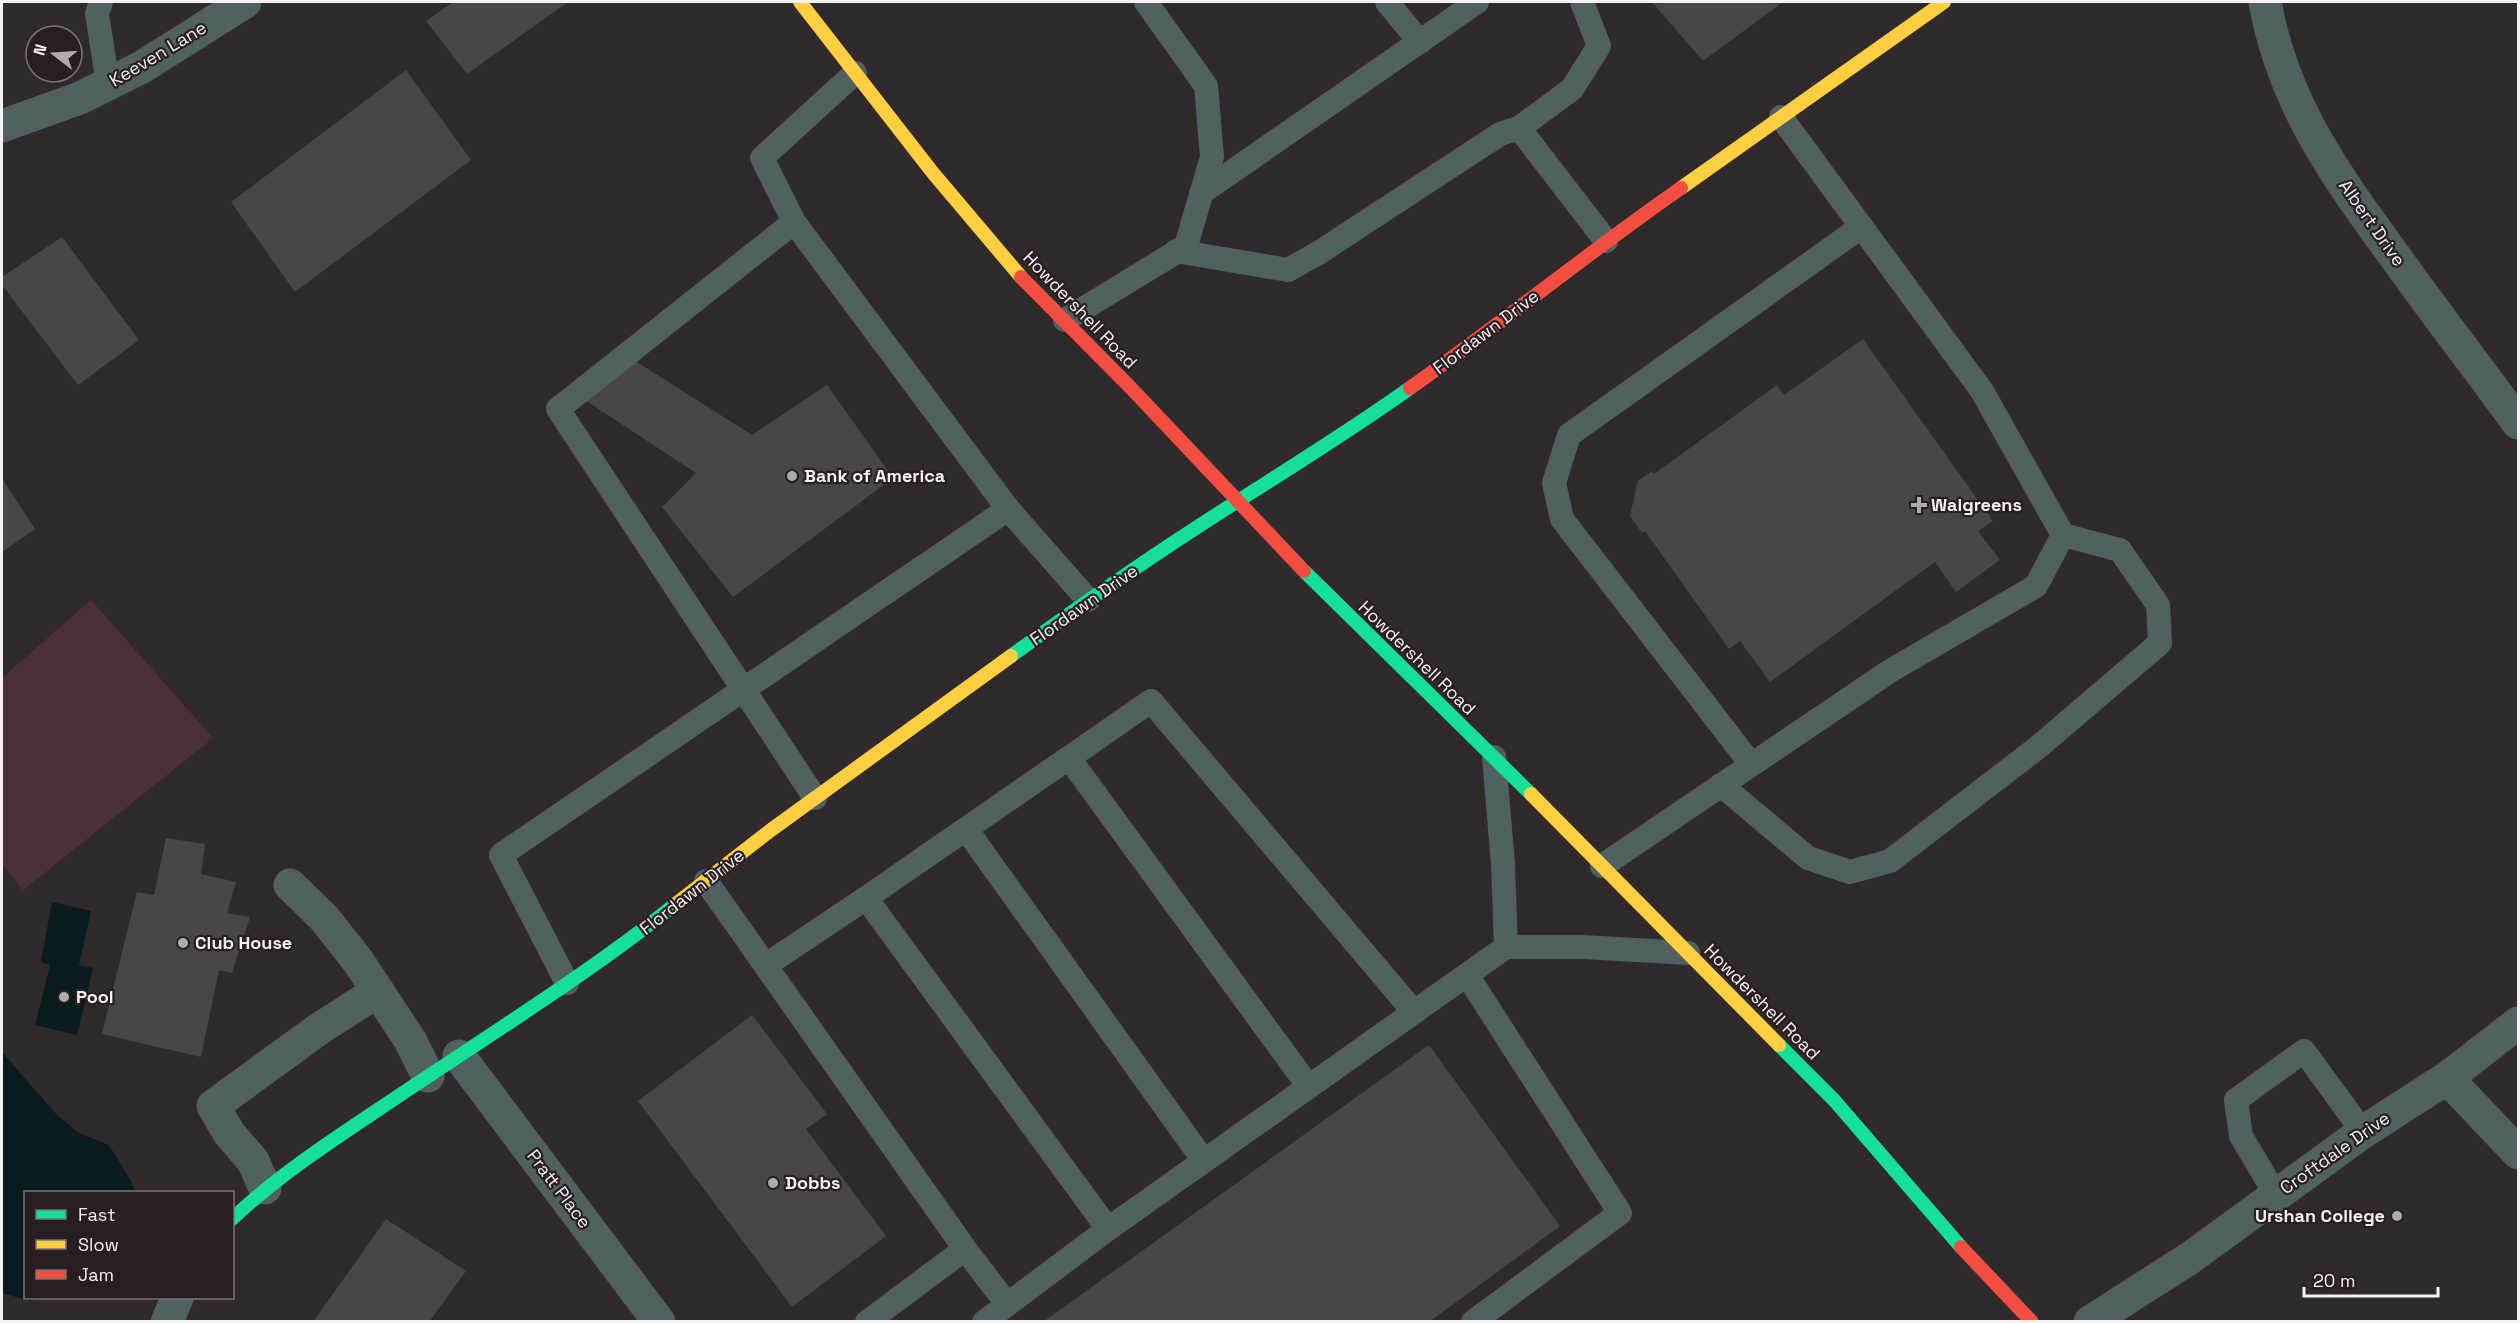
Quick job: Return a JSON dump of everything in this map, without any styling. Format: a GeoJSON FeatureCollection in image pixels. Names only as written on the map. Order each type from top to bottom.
{"type":"FeatureCollection","features":[{"type":"Feature","properties":{"kind":"street","name":"Keeven Lane"},"geometry":{"type":"LineString","coordinates":[[2,126],[80,98],[142,67],[244,2]]}},
{"type":"Feature","properties":{"kind":"street","name":"Flordawn Drive"},"geometry":{"type":"LineString","coordinates":[[234,1218],[265,1188],[622,946],[815,798],[1088,600],[1374,414],[1481,338],[1606,241],[1944,2]]}},
{"type":"Feature","properties":{"kind":"street","name":"Albert Drive"},"geometry":{"type":"LineString","coordinates":[[2265,2],[2283,73],[2314,139],[2362,211],[2518,423]]}},
{"type":"Feature","properties":{"kind":"street","name":"Howdershell Road"},"geometry":{"type":"LineString","coordinates":[[808,4],[855,73],[933,173],[1009,264],[1331,599],[1494,757],[1834,1100],[1977,1265],[2032,1322]]}},
{"type":"Feature","properties":{"kind":"street"},"geometry":{"type":"LineString","coordinates":[[290,885],[324,918],[378,991],[390,1013],[410,1040],[428,1076]]}},
{"type":"Feature","properties":{"kind":"street"},"geometry":{"type":"LineString","coordinates":[[265,1188],[253,1161],[229,1133],[213,1106],[319,1029],[378,991]]}},
{"type":"Feature","properties":{"kind":"street","name":"Croftdale Drive"},"geometry":{"type":"LineString","coordinates":[[2091,1322],[2190,1258],[2362,1132],[2447,1078],[2518,1023]]}},
{"type":"Feature","properties":{"kind":"street","name":"Pratt Place"},"geometry":{"type":"LineString","coordinates":[[459,1056],[659,1322]]}},
{"type":"Feature","properties":{"kind":"street"},"geometry":{"type":"LineString","coordinates":[[2447,1078],[2518,1153]]}},
{"type":"Feature","properties":{"kind":"street"},"geometry":{"type":"LineString","coordinates":[[167,1322],[177,1299]]}},
{"type":"Feature","properties":{"kind":"lane"},"geometry":{"type":"LineString","coordinates":[[101,2],[97,14],[108,84]]}},
{"type":"Feature","properties":{"kind":"lane"},"geometry":{"type":"LineString","coordinates":[[1065,320],[1186,246],[1212,157],[1206,86],[1146,2]]}},
{"type":"Feature","properties":{"kind":"lane"},"geometry":{"type":"LineString","coordinates":[[1388,2],[1420,42]]}},
{"type":"Feature","properties":{"kind":"lane"},"geometry":{"type":"LineString","coordinates":[[1201,194],[1477,2]]}},
{"type":"Feature","properties":{"kind":"lane"},"geometry":{"type":"LineString","coordinates":[[1176,251],[1288,270],[1320,252],[1500,134],[1519,128],[1572,89],[1599,46],[1582,2]]}},
{"type":"Feature","properties":{"kind":"lane"},"geometry":{"type":"LineString","coordinates":[[855,73],[762,158],[794,222],[1008,509],[1088,600]]}},
{"type":"Feature","properties":{"kind":"lane"},"geometry":{"type":"LineString","coordinates":[[1721,785],[1808,858],[1850,872],[1890,861],[2037,748],[2160,643],[2158,605],[2120,550],[2063,535],[1982,392],[1781,117]]}},
{"type":"Feature","properties":{"kind":"lane"},"geometry":{"type":"LineString","coordinates":[[1519,128],[1606,241]]}},
{"type":"Feature","properties":{"kind":"lane"},"geometry":{"type":"LineString","coordinates":[[794,222],[558,409],[815,798]]}},
{"type":"Feature","properties":{"kind":"lane"},"geometry":{"type":"LineString","coordinates":[[1751,764],[1562,519],[1554,483],[1569,435],[1861,227]]}},
{"type":"Feature","properties":{"kind":"lane"},"geometry":{"type":"LineString","coordinates":[[567,983],[501,855],[1008,509]]}},
{"type":"Feature","properties":{"kind":"lane"},"geometry":{"type":"LineString","coordinates":[[1602,866],[1890,671],[2036,586],[2063,535]]}},
{"type":"Feature","properties":{"kind":"lane"},"geometry":{"type":"LineString","coordinates":[[766,965],[1151,701],[1414,1012]]}},
{"type":"Feature","properties":{"kind":"lane"},"geometry":{"type":"LineString","coordinates":[[1494,757],[1504,874],[1506,947]]}},
{"type":"Feature","properties":{"kind":"lane"},"geometry":{"type":"LineString","coordinates":[[1069,758],[1309,1087]]}},
{"type":"Feature","properties":{"kind":"lane"},"geometry":{"type":"LineString","coordinates":[[966,829],[1204,1161]]}},
{"type":"Feature","properties":{"kind":"lane"},"geometry":{"type":"LineString","coordinates":[[706,881],[965,1249],[1007,1304]]}},
{"type":"Feature","properties":{"kind":"lane"},"geometry":{"type":"LineString","coordinates":[[866,898],[1108,1229]]}},
{"type":"Feature","properties":{"kind":"lane"},"geometry":{"type":"LineString","coordinates":[[984,1322],[1108,1229],[1506,947],[1583,947],[1688,953]]}},
{"type":"Feature","properties":{"kind":"lane"},"geometry":{"type":"LineString","coordinates":[[1467,975],[1620,1213],[1473,1322]]}},
{"type":"Feature","properties":{"kind":"lane"},"geometry":{"type":"LineString","coordinates":[[2276,1195],[2241,1136],[2236,1100],[2244,1094],[2304,1051],[2362,1132]]}},
{"type":"Feature","properties":{"kind":"lane"},"geometry":{"type":"LineString","coordinates":[[867,1322],[965,1249]]}},
{"type":"Feature","properties":{"kind":"shaded area"},"geometry":{"type":"Polygon","coordinates":[[[91,600],[213,738],[23,890],[2,864],[2,678],[91,600]]]}},
{"type":"Feature","properties":{"kind":"shaded area","name":"Pool"},"geometry":{"type":"Polygon","coordinates":[[[52,902],[91,911],[79,965],[93,968],[77,1035],[35,1025],[50,965],[41,962],[52,902]]]}},
{"type":"Feature","properties":{"kind":"shaded area"},"geometry":{"type":"Polygon","coordinates":[[[2,1052],[57,1115],[79,1133],[109,1145],[135,1191],[24,1191],[24,1299],[36,1299],[30,1301],[2,1293],[2,1052]]]}},
{"type":"Feature","properties":{"kind":"building"},"geometry":{"type":"Polygon","coordinates":[[[453,2],[568,2],[467,74],[426,21],[453,2]]]}},
{"type":"Feature","properties":{"kind":"building"},"geometry":{"type":"Polygon","coordinates":[[[1652,2],[1783,2],[1703,61],[1652,2]]]}},
{"type":"Feature","properties":{"kind":"building"},"geometry":{"type":"Polygon","coordinates":[[[406,70],[471,160],[295,292],[231,202],[406,70]]]}},
{"type":"Feature","properties":{"kind":"building"},"geometry":{"type":"Polygon","coordinates":[[[62,237],[139,340],[78,385],[2,285],[2,277],[62,237]]]}},
{"type":"Feature","properties":{"kind":"building","name":"Walgreens"},"geometry":{"type":"Polygon","coordinates":[[[1863,339],[1993,521],[1978,531],[2000,560],[1956,592],[1935,562],[1770,682],[1740,641],[1729,649],[1645,531],[1642,533],[1630,516],[1638,481],[1652,471],[1654,474],[1777,385],[1784,395],[1863,339]]]}},
{"type":"Feature","properties":{"kind":"building","name":"Bank of America"},"geometry":{"type":"Polygon","coordinates":[[[629,357],[752,435],[827,385],[893,478],[733,597],[662,507],[696,473],[585,400],[629,357]]]}},
{"type":"Feature","properties":{"kind":"building"},"geometry":{"type":"Polygon","coordinates":[[[2,478],[35,529],[2,552],[2,478]]]}},
{"type":"Feature","properties":{"kind":"building","name":"Club House"},"geometry":{"type":"Polygon","coordinates":[[[166,838],[205,844],[201,874],[236,882],[227,913],[250,917],[232,973],[219,970],[201,1057],[102,1034],[137,892],[154,895],[166,838]]]}},
{"type":"Feature","properties":{"kind":"building","name":"Dobbs"},"geometry":{"type":"Polygon","coordinates":[[[752,1015],[827,1114],[806,1129],[886,1236],[792,1307],[638,1101],[752,1015]]]}},
{"type":"Feature","properties":{"kind":"building"},"geometry":{"type":"Polygon","coordinates":[[[1429,1045],[1560,1226],[1429,1322],[1043,1322],[1429,1045]]]}},
{"type":"Feature","properties":{"kind":"building"},"geometry":{"type":"Polygon","coordinates":[[[386,1219],[466,1271],[429,1322],[313,1322],[386,1219]]]}},
{"type":"Feature","properties":{"kind":"traffic: fast"},"geometry":{"type":"LineString","coordinates":[[1011,656],[1151,557],[1346,432],[1410,388]]}},
{"type":"Feature","properties":{"kind":"traffic: fast"},"geometry":{"type":"LineString","coordinates":[[1304,571],[1531,794]]}},
{"type":"Feature","properties":{"kind":"traffic: fast"},"geometry":{"type":"LineString","coordinates":[[234,1217],[251,1201],[313,1154],[575,978],[677,903]]}},
{"type":"Feature","properties":{"kind":"traffic: fast"},"geometry":{"type":"LineString","coordinates":[[1779,1045],[1834,1100],[1961,1247]]}},
{"type":"Feature","properties":{"kind":"traffic: slow"},"geometry":{"type":"LineString","coordinates":[[800,2],[933,173],[1021,277]]}},
{"type":"Feature","properties":{"kind":"traffic: slow"},"geometry":{"type":"LineString","coordinates":[[1681,188],[1944,2]]}},
{"type":"Feature","properties":{"kind":"traffic: slow"},"geometry":{"type":"LineString","coordinates":[[677,903],[771,830],[1011,656]]}},
{"type":"Feature","properties":{"kind":"traffic: slow"},"geometry":{"type":"LineString","coordinates":[[1531,794],[1779,1045]]}},
{"type":"Feature","properties":{"kind":"traffic: jam"},"geometry":{"type":"LineString","coordinates":[[1410,388],[1681,188]]}},
{"type":"Feature","properties":{"kind":"traffic: jam"},"geometry":{"type":"LineString","coordinates":[[1021,277],[1131,388],[1304,571]]}},
{"type":"Feature","properties":{"kind":"traffic: jam"},"geometry":{"type":"LineString","coordinates":[[1961,1247],[2032,1322]]}},
{"type":"Feature","properties":{"kind":"place","name":"Bank of America"},"geometry":{"type":"Point","coordinates":[792,476]}},
{"type":"Feature","properties":{"kind":"place","name":"Walgreens"},"geometry":{"type":"Point","coordinates":[1919,505]}},
{"type":"Feature","properties":{"kind":"place","name":"Club House"},"geometry":{"type":"Point","coordinates":[183,943]}},
{"type":"Feature","properties":{"kind":"place","name":"Pool"},"geometry":{"type":"Point","coordinates":[64,997]}},
{"type":"Feature","properties":{"kind":"place","name":"Dobbs"},"geometry":{"type":"Point","coordinates":[773,1183]}},
{"type":"Feature","properties":{"kind":"place","name":"Urshan College"},"geometry":{"type":"Point","coordinates":[2397,1216]}}]}
